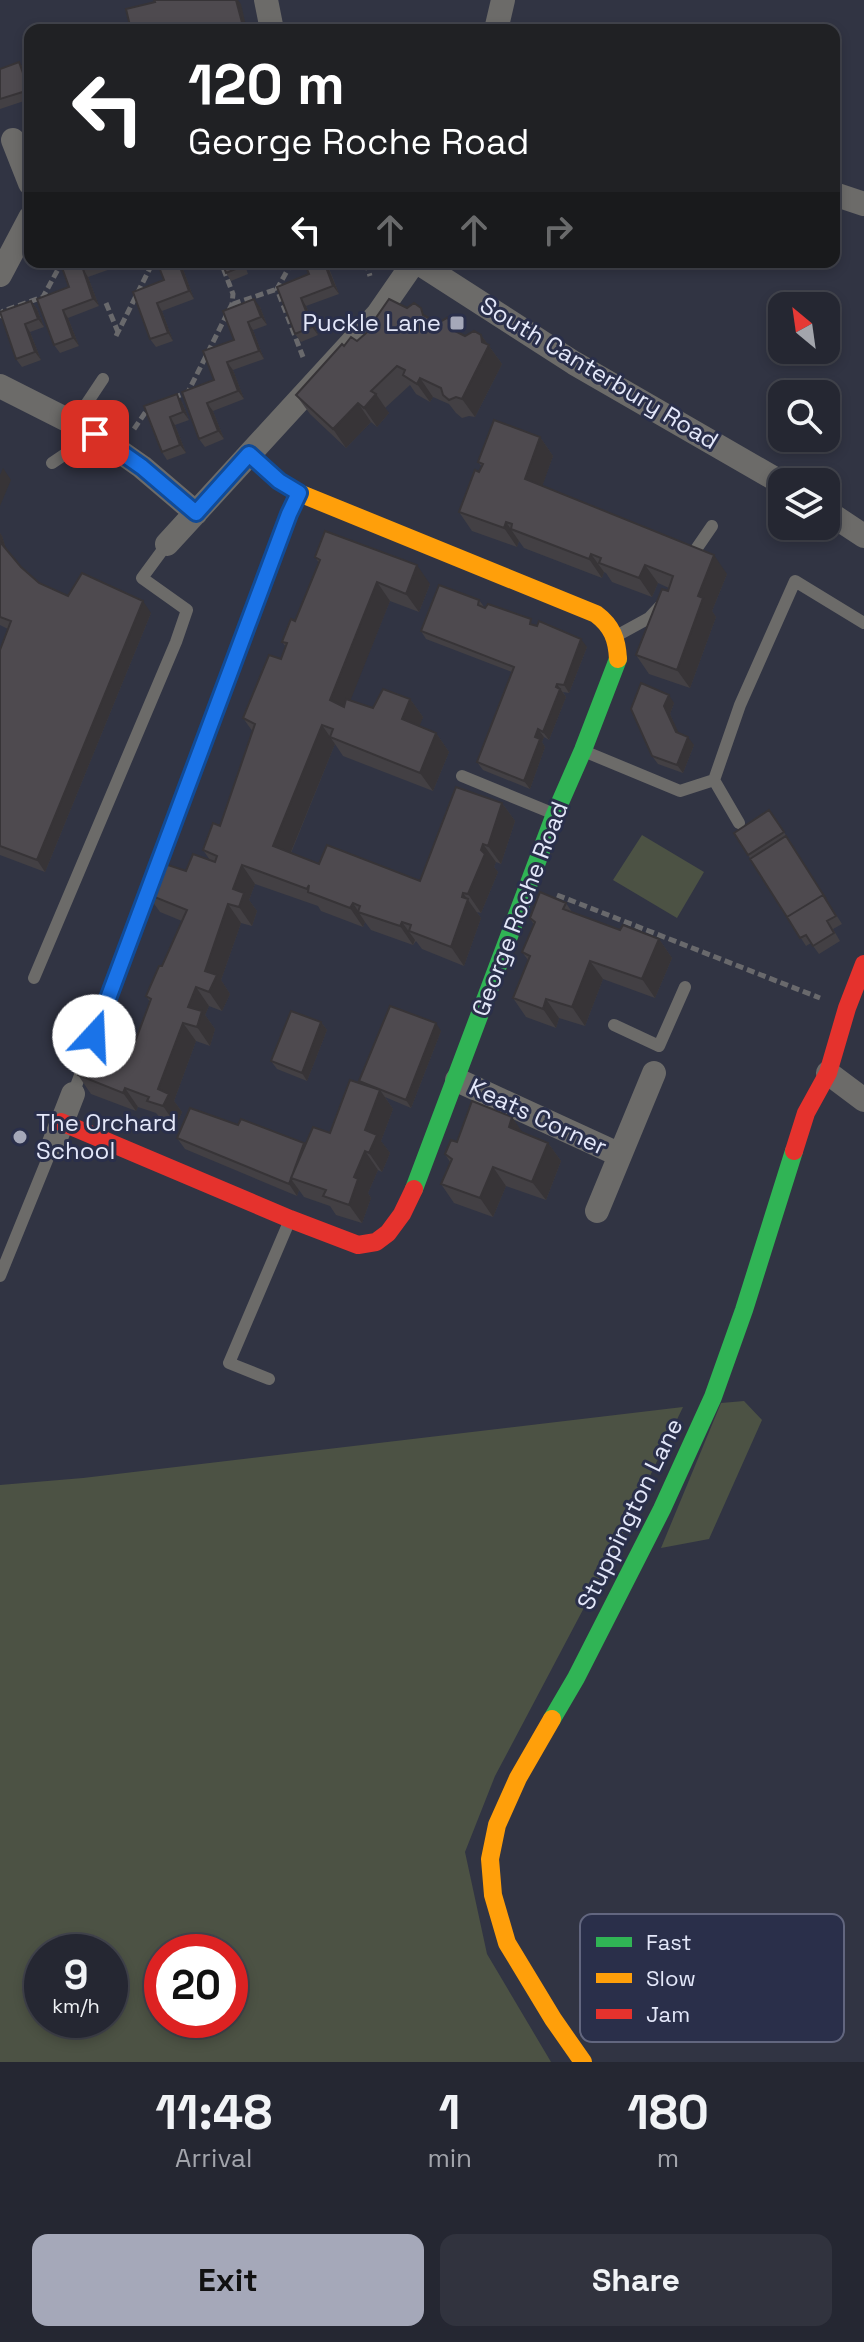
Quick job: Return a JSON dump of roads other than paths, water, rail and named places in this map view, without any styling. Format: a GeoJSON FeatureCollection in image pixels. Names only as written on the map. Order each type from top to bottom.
{"type":"FeatureCollection","features":[{"type":"Feature","properties":{"kind":"street"},"geometry":{"type":"LineString","coordinates":[[266,0],[271,24]]}},
{"type":"Feature","properties":{"kind":"street"},"geometry":{"type":"LineString","coordinates":[[497,24],[503,0]]}},
{"type":"Feature","properties":{"kind":"street"},"geometry":{"type":"LineString","coordinates":[[13,140],[24,168]]}},
{"type":"Feature","properties":{"kind":"street"},"geometry":{"type":"LineString","coordinates":[[840,196],[864,204]]}},
{"type":"Feature","properties":{"kind":"street"},"geometry":{"type":"LineString","coordinates":[[0,275],[24,229]]}},
{"type":"Feature","properties":{"kind":"street"},"geometry":{"type":"LineString","coordinates":[[167,544],[420,268]]}},
{"type":"Feature","properties":{"kind":"street","name":"South Canterbury Road"},"geometry":{"type":"LineString","coordinates":[[430,268],[574,363],[768,475]]}},
{"type":"Feature","properties":{"kind":"street"},"geometry":{"type":"LineString","coordinates":[[0,386],[86,430],[142,467],[196,513]]}},
{"type":"Feature","properties":{"kind":"street"},"geometry":{"type":"LineString","coordinates":[[249,454],[279,481],[299,493],[434,551],[585,610],[603,620],[615,636]]}},
{"type":"Feature","properties":{"kind":"street"},"geometry":{"type":"LineString","coordinates":[[840,520],[864,536]]}},
{"type":"Feature","properties":{"kind":"street","name":"George Roche Road"},"geometry":{"type":"LineString","coordinates":[[61,1122],[358,1245],[376,1242],[388,1233],[415,1188],[555,814],[618,659],[615,636]]}},
{"type":"Feature","properties":{"kind":"street","name":"Stuppington Lane"},"geometry":{"type":"LineString","coordinates":[[583,2062],[507,1943],[493,1895],[490,1859],[497,1825],[518,1778],[576,1678],[662,1509],[713,1397],[806,1113],[828,1073],[864,964]]}},
{"type":"Feature","properties":{"kind":"street","name":"Keats Corner"},"geometry":{"type":"LineString","coordinates":[[597,1211],[654,1073]]}},
{"type":"Feature","properties":{"kind":"street"},"geometry":{"type":"LineString","coordinates":[[828,1073],[864,1100]]}},
{"type":"Feature","properties":{"kind":"street","name":"Keats Corner"},"geometry":{"type":"LineString","coordinates":[[457,1080],[620,1155]]}},
{"type":"Feature","properties":{"kind":"street"},"geometry":{"type":"LineString","coordinates":[[52,1148],[73,1094]]}},
{"type":"Feature","properties":{"kind":"lane"},"geometry":{"type":"LineString","coordinates":[[52,463],[86,430],[85,406],[103,379]]}},
{"type":"Feature","properties":{"kind":"lane"},"geometry":{"type":"LineString","coordinates":[[73,1094],[299,493]]}},
{"type":"Feature","properties":{"kind":"lane"},"geometry":{"type":"LineString","coordinates":[[679,578],[712,526]]}},
{"type":"Feature","properties":{"kind":"lane"},"geometry":{"type":"LineString","coordinates":[[34,978],[187,610],[142,578],[167,544]]}},
{"type":"Feature","properties":{"kind":"lane"},"geometry":{"type":"LineString","coordinates":[[739,823],[714,780],[740,705],[795,581],[864,623]]}},
{"type":"Feature","properties":{"kind":"lane"},"geometry":{"type":"LineString","coordinates":[[615,636],[649,618],[667,599],[671,590]]}},
{"type":"Feature","properties":{"kind":"lane"},"geometry":{"type":"LineString","coordinates":[[583,750],[680,791],[714,780]]}},
{"type":"Feature","properties":{"kind":"lane"},"geometry":{"type":"LineString","coordinates":[[462,776],[555,814]]}},
{"type":"Feature","properties":{"kind":"lane"},"geometry":{"type":"LineString","coordinates":[[654,1073],[659,1046],[685,987]]}},
{"type":"Feature","properties":{"kind":"lane"},"geometry":{"type":"LineString","coordinates":[[614,1025],[659,1046]]}},
{"type":"Feature","properties":{"kind":"lane"},"geometry":{"type":"LineString","coordinates":[[0,1276],[52,1148]]}},
{"type":"Feature","properties":{"kind":"lane"},"geometry":{"type":"LineString","coordinates":[[269,1379],[229,1363],[290,1219]]}},
{"type":"Feature","properties":{"kind":"place","name":"Puckle Lane"},"geometry":{"type":"Point","coordinates":[457,323]}},
{"type":"Feature","properties":{"kind":"place","name":"The Orchard School"},"geometry":{"type":"Point","coordinates":[20,1137]}}]}
